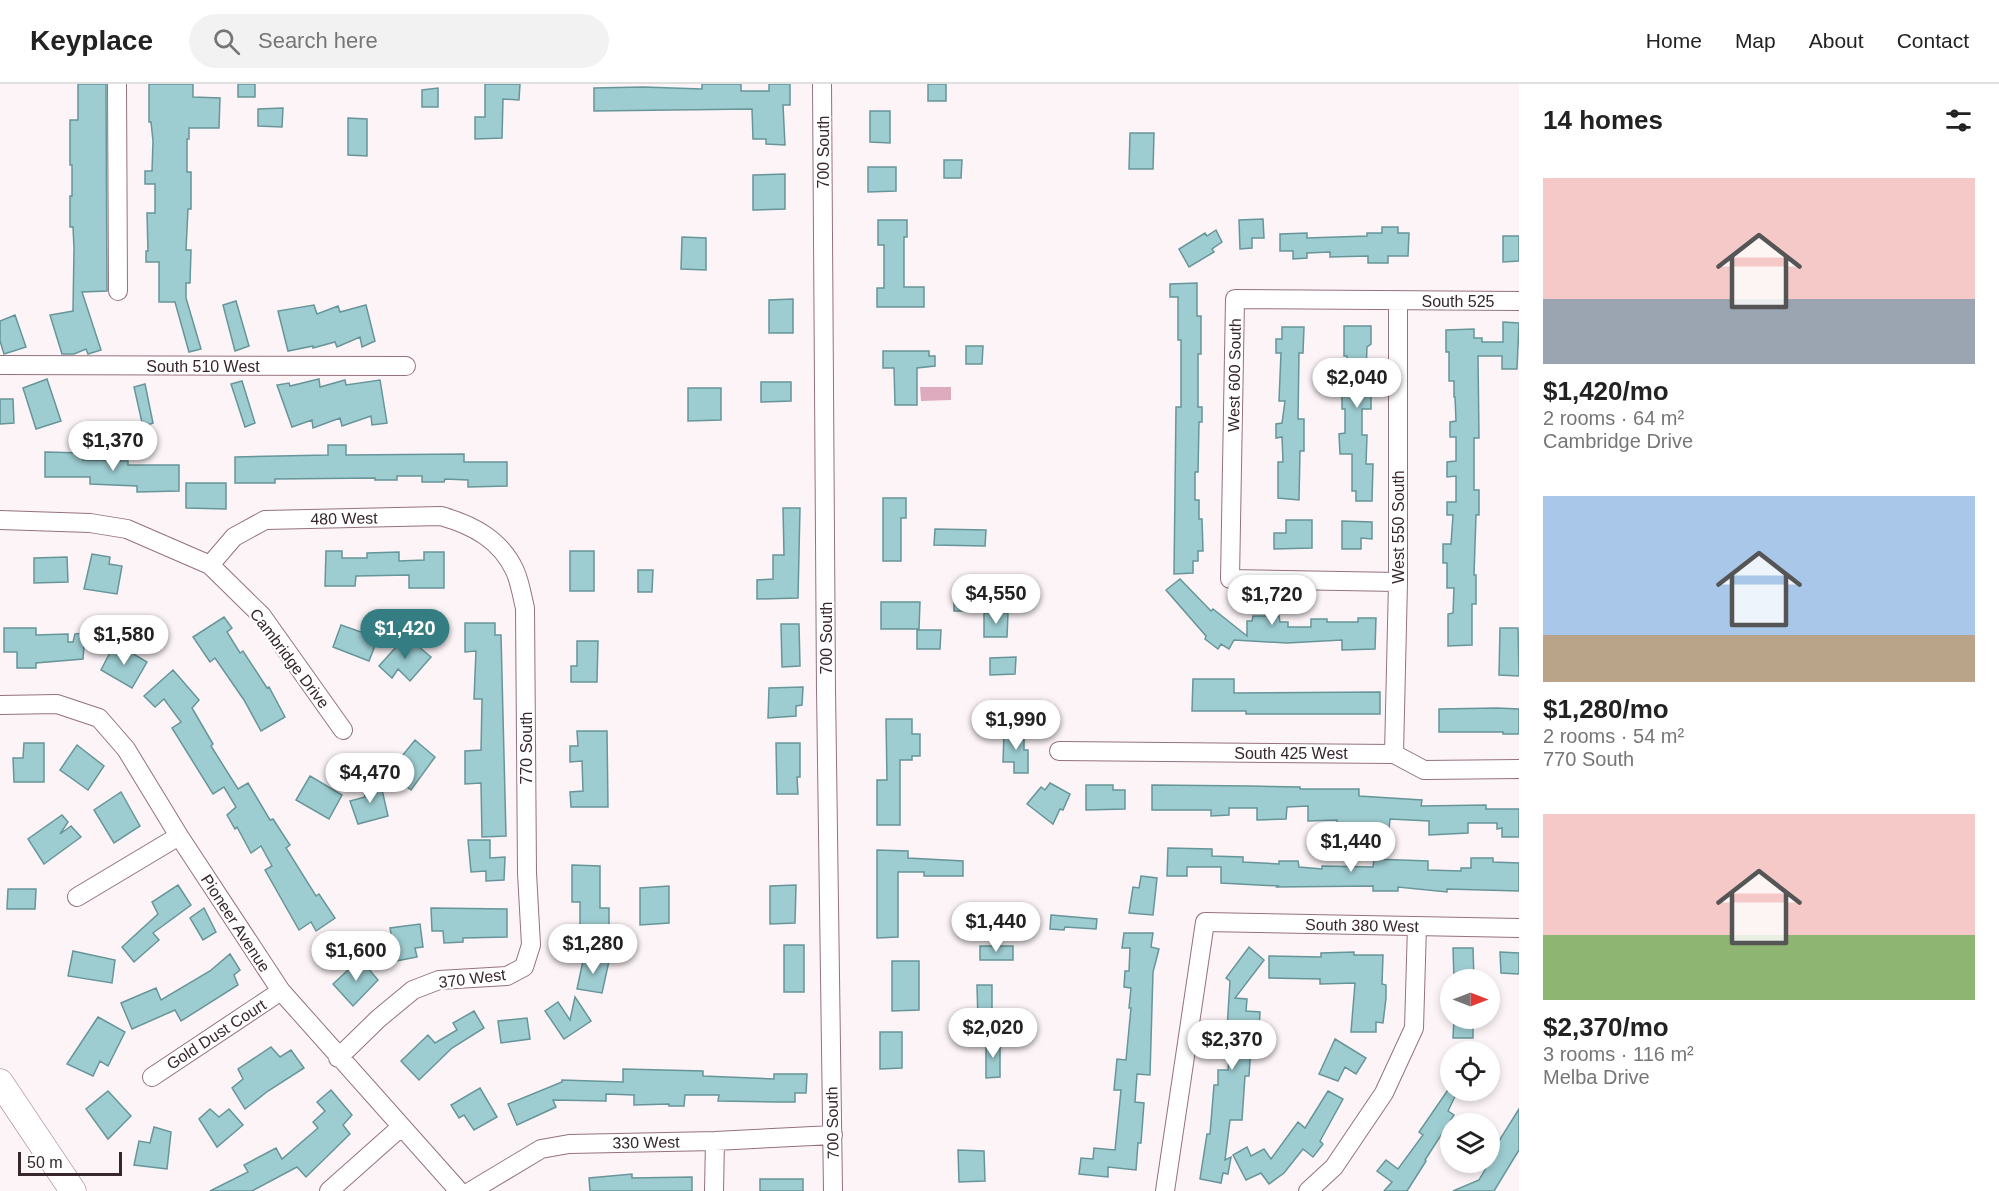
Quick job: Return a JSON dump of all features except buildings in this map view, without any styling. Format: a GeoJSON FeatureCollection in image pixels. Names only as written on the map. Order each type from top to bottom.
{"type":"FeatureCollection","features":[{"type":"Feature","properties":{"kind":"highway"},"geometry":{"type":"LineString","coordinates":[[0,1082],[73,1191]]}},
{"type":"Feature","properties":{"kind":"street"},"geometry":{"type":"LineString","coordinates":[[117,84],[117,291]]}},
{"type":"Feature","properties":{"kind":"street","name":"700 South"},"geometry":{"type":"LineString","coordinates":[[822,84],[826,689],[833,1191]]}},
{"type":"Feature","properties":{"kind":"street","name":"West 600 South"},"geometry":{"type":"LineString","coordinates":[[1398,300],[1235,299],[1230,579],[1398,582]]}},
{"type":"Feature","properties":{"kind":"street","name":"South 525"},"geometry":{"type":"LineString","coordinates":[[1398,300],[1519,301]]}},
{"type":"Feature","properties":{"kind":"street","name":"West 550 South"},"geometry":{"type":"LineString","coordinates":[[1394,754],[1398,582],[1398,300]]}},
{"type":"Feature","properties":{"kind":"street","name":"South 510 West"},"geometry":{"type":"LineString","coordinates":[[0,365],[406,366]]}},
{"type":"Feature","properties":{"kind":"street","name":"480 West"},"geometry":{"type":"LineString","coordinates":[[210,565],[234,537],[265,520],[441,516],[466,523],[490,538]]}},
{"type":"Feature","properties":{"kind":"street","name":"Cambridge Drive"},"geometry":{"type":"LineString","coordinates":[[0,520],[90,522],[127,529],[210,565],[262,616],[343,730]]}},
{"type":"Feature","properties":{"kind":"street","name":"770 South"},"geometry":{"type":"LineString","coordinates":[[490,538],[516,572],[525,608],[527,873],[531,945],[524,967]]}},
{"type":"Feature","properties":{"kind":"street","name":"Pioneer Avenue"},"geometry":{"type":"LineString","coordinates":[[0,705],[57,704],[99,718],[126,749],[179,836],[281,991],[338,1058],[459,1191]]}},
{"type":"Feature","properties":{"kind":"street","name":"South 425 West"},"geometry":{"type":"LineString","coordinates":[[1059,752],[1394,754],[1424,770],[1519,770]]}},
{"type":"Feature","properties":{"kind":"street"},"geometry":{"type":"LineString","coordinates":[[76,897],[179,836]]}},
{"type":"Feature","properties":{"kind":"street","name":"South 380 West"},"geometry":{"type":"LineString","coordinates":[[1166,1191],[1205,922],[1519,928]]}},
{"type":"Feature","properties":{"kind":"street"},"geometry":{"type":"LineString","coordinates":[[1308,1191],[1334,1167],[1384,1093],[1414,1028],[1417,926]]}},
{"type":"Feature","properties":{"kind":"street","name":"370 West"},"geometry":{"type":"LineString","coordinates":[[338,1058],[378,1019],[413,990],[439,980],[507,976],[524,967]]}},
{"type":"Feature","properties":{"kind":"street","name":"Gold Dust Court"},"geometry":{"type":"LineString","coordinates":[[152,1077],[281,991]]}},
{"type":"Feature","properties":{"kind":"street"},"geometry":{"type":"LineString","coordinates":[[329,1191],[401,1127]]}},
{"type":"Feature","properties":{"kind":"street","name":"330 West"},"geometry":{"type":"LineString","coordinates":[[471,1191],[541,1149],[569,1144],[715,1141],[833,1135]]}},
{"type":"Feature","properties":{"kind":"street"},"geometry":{"type":"LineString","coordinates":[[714,1191],[715,1141]]}},
{"type":"Feature","properties":{"kind":"shaded area"},"geometry":{"type":"Polygon","coordinates":[[[920,387],[951,387],[951,400],[921,401],[920,387]]]}}]}
